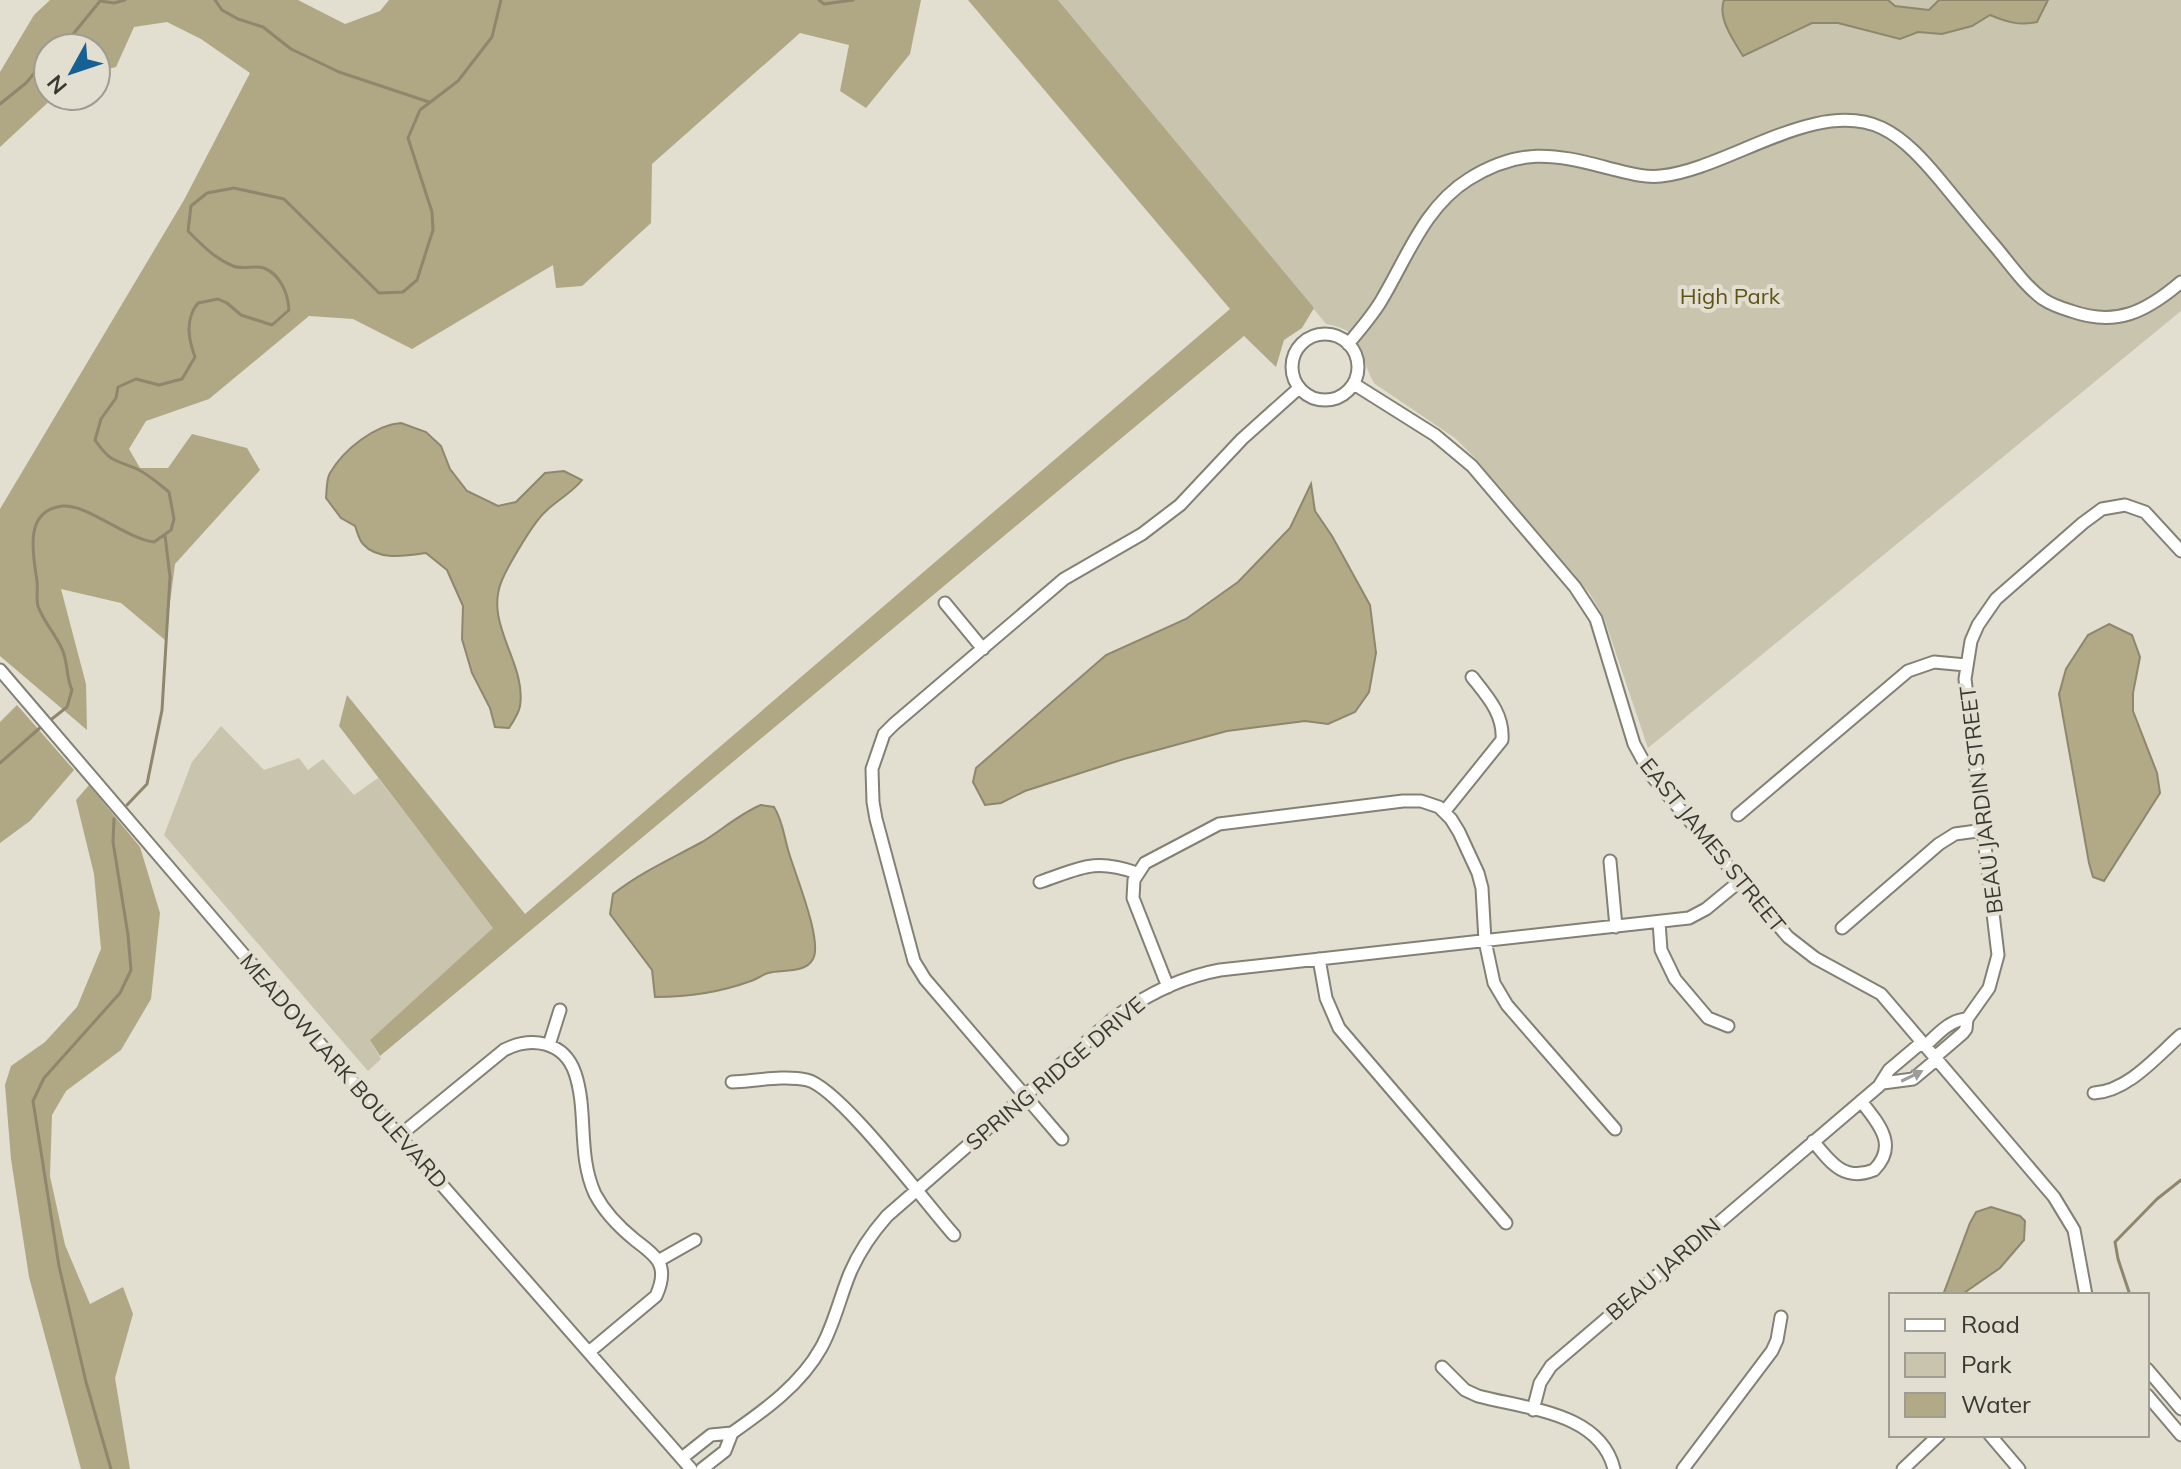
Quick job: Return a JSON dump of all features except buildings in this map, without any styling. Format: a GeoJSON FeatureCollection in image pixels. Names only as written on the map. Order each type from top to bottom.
{"type":"FeatureCollection","features":[{"type":"Feature","properties":{"kind":"street"},"geometry":{"type":"LineString","coordinates":[[1348,344],[1381,302],[1425,222],[1465,182],[1489,168],[1510,159],[1550,154],[1637,175],[1661,176],[1703,166],[1806,126],[1842,121],[1880,127],[1913,150],[2023,280],[2047,302],[2103,319],[2145,309],[2181,282]]}},
{"type":"Feature","properties":{"kind":"street"},"geometry":{"type":"LineString","coordinates":[[1324,333],[1333,335],[1348,344],[1359,361],[1354,384],[1336,399],[1309,395],[1299,388],[1294,377],[1293,359],[1308,337],[1324,333]]}},
{"type":"Feature","properties":{"kind":"street","name":"EAST JAMES STREET"},"geometry":{"type":"LineString","coordinates":[[1354,384],[1435,435],[1472,466],[1575,587],[1596,619],[1634,744],[1661,787],[1801,949],[1881,994],[2054,1197],[2068,1216],[2078,1244],[2086,1293]]}},
{"type":"Feature","properties":{"kind":"street"},"geometry":{"type":"LineString","coordinates":[[1062,1139],[925,979],[914,961],[876,819],[872,769],[884,734],[909,710],[1064,579],[1142,534],[1180,505],[1242,439],[1299,388]]}},
{"type":"Feature","properties":{"kind":"street","name":"BEAU JARDIN STREET"},"geometry":{"type":"LineString","coordinates":[[1967,1019],[1989,988],[1998,955],[1966,692],[1966,665],[1978,625],[2006,588],[2102,509],[2125,505],[2148,514],[2181,551]]}},
{"type":"Feature","properties":{"kind":"street"},"geometry":{"type":"LineString","coordinates":[[945,603],[983,649]]}},
{"type":"Feature","properties":{"kind":"street"},"geometry":{"type":"LineString","coordinates":[[1738,815],[1908,671],[1934,662],[1966,665]]}},
{"type":"Feature","properties":{"kind":"street","name":"MEADOWLARK BOULEVARD"},"geometry":{"type":"LineString","coordinates":[[0,670],[399,1136],[691,1469]]}},
{"type":"Feature","properties":{"kind":"street"},"geometry":{"type":"LineString","coordinates":[[1444,812],[1502,740],[1497,711],[1472,677]]}},
{"type":"Feature","properties":{"kind":"street"},"geometry":{"type":"LineString","coordinates":[[1168,987],[1133,898],[1137,873],[1156,855],[1219,824],[1403,801],[1430,803],[1444,812],[1459,832],[1478,873],[1482,888],[1485,941],[1494,983],[1507,1005],[1615,1129]]}},
{"type":"Feature","properties":{"kind":"street"},"geometry":{"type":"LineString","coordinates":[[1842,928],[1939,844],[1955,834],[1984,830]]}},
{"type":"Feature","properties":{"kind":"street"},"geometry":{"type":"LineString","coordinates":[[1610,861],[1616,927]]}},
{"type":"Feature","properties":{"kind":"street"},"geometry":{"type":"LineString","coordinates":[[1040,882],[1092,865],[1113,865],[1137,873]]}},
{"type":"Feature","properties":{"kind":"street","name":"SPRING RIDGE DRIVE"},"geometry":{"type":"LineString","coordinates":[[682,1458],[711,1435],[732,1433],[776,1400],[808,1368],[825,1339],[861,1251],[887,1216],[1114,1018],[1150,994],[1196,974],[1689,918],[1706,909],[1740,881]]}},
{"type":"Feature","properties":{"kind":"street"},"geometry":{"type":"LineString","coordinates":[[1659,922],[1661,950],[1675,979],[1708,1018],[1728,1026]]}},
{"type":"Feature","properties":{"kind":"street"},"geometry":{"type":"LineString","coordinates":[[1319,959],[1326,998],[1339,1028],[1506,1223]]}},
{"type":"Feature","properties":{"kind":"street"},"geometry":{"type":"LineString","coordinates":[[549,1045],[560,1010]]}},
{"type":"Feature","properties":{"kind":"street","name":"BEAU JARDIN"},"geometry":{"type":"LineString","coordinates":[[1533,1410],[1540,1383],[1551,1366],[1883,1083],[1889,1070],[1950,1025],[1967,1019],[1963,1033],[1913,1079],[1883,1083]]}},
{"type":"Feature","properties":{"kind":"street"},"geometry":{"type":"LineString","coordinates":[[2094,1093],[2120,1087],[2181,1035]]}},
{"type":"Feature","properties":{"kind":"street"},"geometry":{"type":"LineString","coordinates":[[399,1136],[504,1050],[526,1042],[549,1045],[566,1057],[575,1073],[585,1164],[597,1197],[612,1219],[658,1261],[662,1276],[656,1296],[589,1352]]}},
{"type":"Feature","properties":{"kind":"street"},"geometry":{"type":"LineString","coordinates":[[732,1082],[802,1079],[827,1089],[954,1235]]}},
{"type":"Feature","properties":{"kind":"street"},"geometry":{"type":"LineString","coordinates":[[1813,1141],[1839,1171],[1851,1175],[1874,1170],[1885,1154],[1887,1142],[1882,1128],[1861,1101]]}},
{"type":"Feature","properties":{"kind":"street"},"geometry":{"type":"LineString","coordinates":[[658,1261],[695,1240]]}},
{"type":"Feature","properties":{"kind":"street"},"geometry":{"type":"LineString","coordinates":[[1683,1469],[1769,1357],[1777,1340],[1781,1317]]}},
{"type":"Feature","properties":{"kind":"street"},"geometry":{"type":"LineString","coordinates":[[1442,1367],[1465,1390],[1478,1396],[1578,1423],[1593,1433],[1608,1452],[1614,1469]]}},
{"type":"Feature","properties":{"kind":"street"},"geometry":{"type":"LineString","coordinates":[[2149,1371],[2181,1409]]}},
{"type":"Feature","properties":{"kind":"street"},"geometry":{"type":"LineString","coordinates":[[2149,1397],[2181,1435]]}},
{"type":"Feature","properties":{"kind":"street","name":"SPRING RIDGE DRIVE"},"geometry":{"type":"LineString","coordinates":[[702,1469],[725,1451],[732,1433]]}},
{"type":"Feature","properties":{"kind":"street"},"geometry":{"type":"LineString","coordinates":[[1903,1469],[1937,1437]]}},
{"type":"Feature","properties":{"kind":"street"},"geometry":{"type":"LineString","coordinates":[[1992,1437],[2019,1469]]}},
{"type":"Feature","properties":{"kind":"green space","name":"High Park"},"geometry":{"type":"Polygon","coordinates":[[[1058,0],[2181,0],[2181,311],[1648,748],[1604,618],[1590,594],[1455,438],[1375,384],[1356,339],[1340,327],[1326,324],[1058,0]]]}},
{"type":"Feature","properties":{"kind":"green space"},"geometry":{"type":"Polygon","coordinates":[[[221,726],[264,770],[299,758],[308,770],[323,759],[354,795],[378,778],[494,928],[370,1040],[381,1059],[368,1071],[164,835],[192,762],[221,726]]]}},
{"type":"Feature","properties":{"kind":"shaded area"},"geometry":{"type":"Polygon","coordinates":[[[50,0],[298,0],[345,24],[380,11],[389,0],[921,0],[910,54],[866,108],[840,91],[849,45],[800,33],[652,164],[651,223],[582,286],[556,288],[553,265],[412,349],[353,319],[309,316],[209,399],[146,421],[129,449],[140,468],[168,468],[192,434],[247,448],[260,470],[175,564],[165,640],[121,603],[61,589],[86,684],[87,730],[0,656],[0,509],[184,200],[250,73],[201,39],[167,22],[134,27],[116,67],[112,68],[112,32],[32,32],[32,112],[38,112],[0,147],[0,72],[34,15],[50,0]]]}},
{"type":"Feature","properties":{"kind":"shaded area"},"geometry":{"type":"Polygon","coordinates":[[[968,0],[1058,0],[1314,308],[1302,328],[1284,340],[1276,367],[1244,336],[380,1056],[370,1040],[493,928],[339,726],[347,695],[525,914],[1230,309],[968,0]]]}},
{"type":"Feature","properties":{"kind":"shaded area"},"geometry":{"type":"Polygon","coordinates":[[[17,705],[74,770],[30,821],[0,843],[0,722],[17,705]]]}},
{"type":"Feature","properties":{"kind":"shaded area"},"geometry":{"type":"Polygon","coordinates":[[[89,785],[140,847],[160,913],[151,999],[121,1050],[66,1091],[52,1115],[50,1176],[65,1245],[90,1304],[123,1287],[133,1314],[115,1378],[130,1469],[81,1469],[29,1277],[11,1159],[5,1085],[11,1066],[45,1042],[77,1007],[101,949],[94,874],[76,800],[89,785]]]}},
{"type":"Feature","properties":{"kind":"water"},"geometry":{"type":"Polygon","coordinates":[[[1724,0],[1888,0],[1895,6],[1929,10],[1939,0],[2048,0],[2037,22],[2013,23],[1990,15],[1972,26],[1942,34],[1918,32],[1900,39],[1838,23],[1812,23],[1743,56],[1725,22],[1724,0]]]}},
{"type":"Feature","properties":{"kind":"water"},"geometry":{"type":"Polygon","coordinates":[[[401,423],[426,432],[441,446],[450,469],[467,491],[498,506],[516,502],[545,473],[564,471],[582,480],[540,517],[502,580],[498,612],[520,690],[519,709],[509,728],[495,727],[490,708],[472,673],[462,639],[463,606],[447,570],[426,553],[393,556],[369,549],[355,526],[341,518],[326,498],[329,476],[343,455],[371,433],[401,423]]]}},
{"type":"Feature","properties":{"kind":"water"},"geometry":{"type":"Polygon","coordinates":[[[1311,484],[1315,511],[1370,605],[1376,653],[1369,692],[1355,712],[1328,724],[1305,721],[1227,731],[1124,759],[1025,791],[1001,803],[985,805],[973,782],[976,768],[1106,655],[1186,619],[1238,582],[1290,528],[1311,484]]]}},
{"type":"Feature","properties":{"kind":"water"},"geometry":{"type":"Polygon","coordinates":[[[2109,624],[2132,635],[2140,657],[2133,711],[2157,773],[2160,793],[2104,881],[2093,877],[2089,863],[2059,694],[2066,669],[2088,635],[2109,624]]]}},
{"type":"Feature","properties":{"kind":"water"},"geometry":{"type":"Polygon","coordinates":[[[761,805],[774,807],[781,823],[811,923],[815,950],[813,959],[805,967],[768,973],[728,988],[692,995],[655,997],[652,970],[610,914],[613,894],[761,805]]]}},
{"type":"Feature","properties":{"kind":"water"},"geometry":{"type":"Polygon","coordinates":[[[1991,1207],[2020,1216],[2025,1221],[2024,1240],[2000,1268],[1964,1293],[1944,1293],[1970,1223],[1976,1212],[1991,1207]]]}},
{"type":"Feature","properties":{"kind":"waterway"},"geometry":{"type":"LineString","coordinates":[[75,32],[100,1],[114,3],[125,0]]}},
{"type":"Feature","properties":{"kind":"waterway"},"geometry":{"type":"LineString","coordinates":[[215,0],[222,10],[263,27],[291,49],[339,72],[429,102]]}},
{"type":"Feature","properties":{"kind":"waterway"},"geometry":{"type":"LineString","coordinates":[[48,722],[67,707],[72,690],[62,649],[38,606],[33,546],[36,524],[50,509],[63,506],[83,510],[154,542],[171,530],[174,519],[169,492],[141,471],[109,457],[95,440],[101,419],[116,398],[118,387],[136,379],[159,385],[182,379],[195,357],[189,329],[198,303],[218,299],[241,315],[272,325],[289,310],[282,286],[270,271],[226,263],[188,231],[191,206],[207,193],[234,188],[284,199],[379,293],[403,292],[417,280],[433,230],[432,212],[408,138],[420,110],[458,81],[492,37],[501,0]]}},
{"type":"Feature","properties":{"kind":"waterway"},"geometry":{"type":"LineString","coordinates":[[819,0],[824,4],[853,0]]}},
{"type":"Feature","properties":{"kind":"waterway"},"geometry":{"type":"LineString","coordinates":[[0,104],[32,76]]}},
{"type":"Feature","properties":{"kind":"waterway"},"geometry":{"type":"LineString","coordinates":[[127,805],[147,784],[162,710],[170,577],[165,535]]}},
{"type":"Feature","properties":{"kind":"waterway"},"geometry":{"type":"LineString","coordinates":[[0,763],[42,726]]}},
{"type":"Feature","properties":{"kind":"waterway"},"geometry":{"type":"LineString","coordinates":[[111,1469],[86,1382],[59,1266],[33,1101],[44,1078],[120,993],[131,970],[113,842],[114,819]]}},
{"type":"Feature","properties":{"kind":"waterway"},"geometry":{"type":"LineString","coordinates":[[2129,1293],[2115,1242],[2157,1199],[2181,1180]]}}]}
